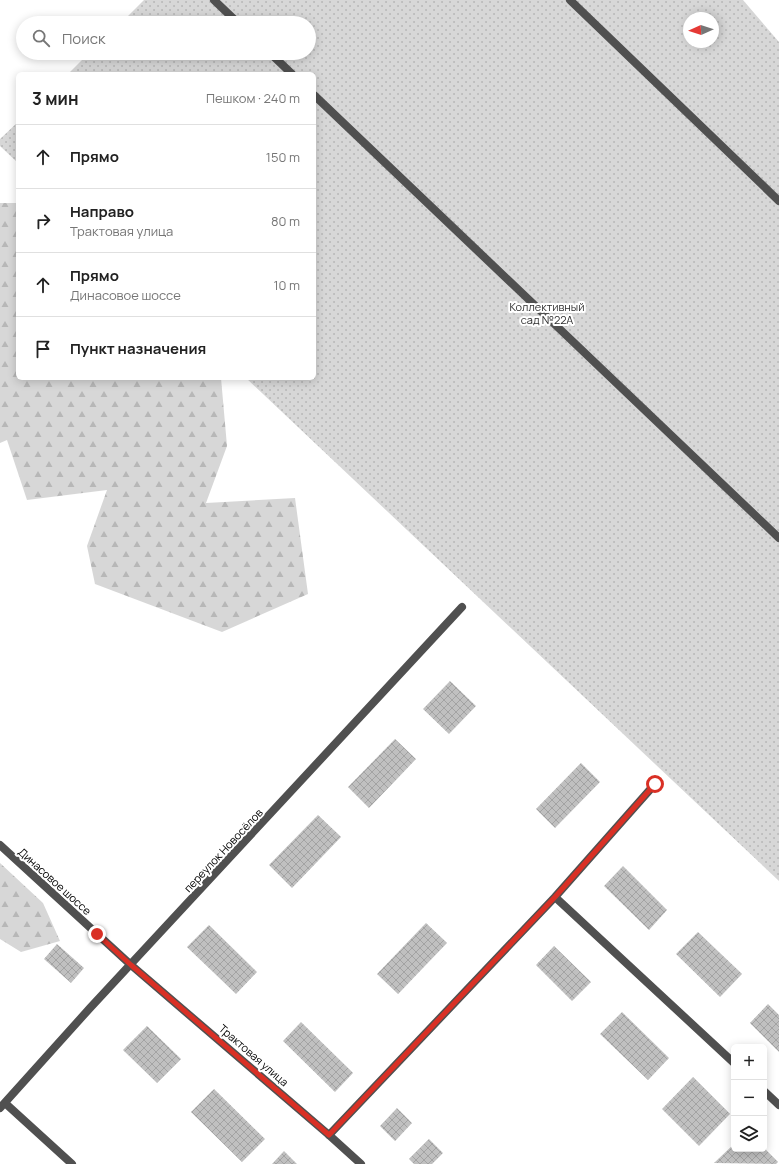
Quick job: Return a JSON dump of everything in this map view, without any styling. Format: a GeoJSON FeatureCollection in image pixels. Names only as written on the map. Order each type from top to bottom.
{"type":"FeatureCollection","features":[{"type":"Feature","properties":{"kind":"street"},"geometry":{"type":"LineString","coordinates":[[214,0],[231,16]]}},
{"type":"Feature","properties":{"kind":"street"},"geometry":{"type":"LineString","coordinates":[[570,0],[779,201]]}},
{"type":"Feature","properties":{"kind":"street"},"geometry":{"type":"LineString","coordinates":[[277,60],[290,72]]}},
{"type":"Feature","properties":{"kind":"street"},"geometry":{"type":"LineString","coordinates":[[316,97],[779,538]]}},
{"type":"Feature","properties":{"kind":"street","name":"переулок Новосёлов"},"geometry":{"type":"LineString","coordinates":[[2,1105],[462,607]]}},
{"type":"Feature","properties":{"kind":"street"},"geometry":{"type":"LineString","coordinates":[[329,1135],[555,897],[655,784]]}},
{"type":"Feature","properties":{"kind":"street","name":"Динасовое шоссе"},"geometry":{"type":"LineString","coordinates":[[0,845],[131,965]]}},
{"type":"Feature","properties":{"kind":"street"},"geometry":{"type":"LineString","coordinates":[[555,897],[731,1060]]}},
{"type":"Feature","properties":{"kind":"street","name":"Трактовая улица"},"geometry":{"type":"LineString","coordinates":[[131,965],[361,1164]]}},
{"type":"Feature","properties":{"kind":"street"},"geometry":{"type":"LineString","coordinates":[[767,1094],[779,1105]]}},
{"type":"Feature","properties":{"kind":"street"},"geometry":{"type":"LineString","coordinates":[[2,1105],[72,1164]]}},
{"type":"Feature","properties":{"kind":"green space","name":"Коллективный сад №22А"},"geometry":{"type":"Polygon","coordinates":[[[144,0],[743,0],[779,42],[779,881],[248,380],[316,380],[316,72],[70,72],[82,60],[316,60],[316,16],[128,16],[144,0]]]}},
{"type":"Feature","properties":{"kind":"green space"},"geometry":{"type":"Polygon","coordinates":[[[16,124],[16,161],[0,146],[0,139],[16,124]]]}},
{"type":"Feature","properties":{"kind":"green space"},"geometry":{"type":"Polygon","coordinates":[[[0,203],[16,203],[16,380],[221,380],[227,446],[206,503],[295,498],[308,594],[222,632],[95,584],[87,546],[107,490],[27,500],[7,440],[0,443],[0,203]]]}},
{"type":"Feature","properties":{"kind":"green space"},"geometry":{"type":"Polygon","coordinates":[[[0,863],[43,903],[60,941],[21,952],[0,939],[0,863]]]}},
{"type":"Feature","properties":{"kind":"building"},"geometry":{"type":"Polygon","coordinates":[[[450,681],[476,706],[449,734],[423,709],[450,681]]]}},
{"type":"Feature","properties":{"kind":"building"},"geometry":{"type":"Polygon","coordinates":[[[395,739],[416,759],[369,808],[348,787],[395,739]]]}},
{"type":"Feature","properties":{"kind":"building"},"geometry":{"type":"Polygon","coordinates":[[[581,763],[600,782],[555,828],[536,809],[581,763]]]}},
{"type":"Feature","properties":{"kind":"building"},"geometry":{"type":"Polygon","coordinates":[[[318,815],[341,837],[292,888],[269,865],[318,815]]]}},
{"type":"Feature","properties":{"kind":"building"},"geometry":{"type":"Polygon","coordinates":[[[623,866],[667,910],[649,930],[604,886],[623,866]]]}},
{"type":"Feature","properties":{"kind":"building"},"geometry":{"type":"Polygon","coordinates":[[[426,923],[447,943],[398,994],[377,974],[426,923]]]}},
{"type":"Feature","properties":{"kind":"building"},"geometry":{"type":"Polygon","coordinates":[[[209,925],[257,972],[236,994],[187,947],[209,925]]]}},
{"type":"Feature","properties":{"kind":"building"},"geometry":{"type":"Polygon","coordinates":[[[698,932],[742,974],[720,997],[676,954],[698,932]]]}},
{"type":"Feature","properties":{"kind":"building"},"geometry":{"type":"Polygon","coordinates":[[[57,944],[84,968],[71,983],[44,959],[57,944]]]}},
{"type":"Feature","properties":{"kind":"building"},"geometry":{"type":"Polygon","coordinates":[[[554,946],[591,982],[572,1001],[536,965],[554,946]]]}},
{"type":"Feature","properties":{"kind":"building"},"geometry":{"type":"Polygon","coordinates":[[[768,1004],[779,1015],[779,1052],[750,1023],[768,1004]]]}},
{"type":"Feature","properties":{"kind":"building"},"geometry":{"type":"Polygon","coordinates":[[[622,1012],[669,1058],[648,1080],[600,1034],[622,1012]]]}},
{"type":"Feature","properties":{"kind":"building"},"geometry":{"type":"Polygon","coordinates":[[[301,1022],[353,1073],[335,1092],[283,1041],[301,1022]]]}},
{"type":"Feature","properties":{"kind":"building"},"geometry":{"type":"Polygon","coordinates":[[[147,1026],[181,1059],[157,1083],[123,1050],[147,1026]]]}},
{"type":"Feature","properties":{"kind":"building"},"geometry":{"type":"Polygon","coordinates":[[[693,1077],[730,1114],[699,1146],[662,1109],[693,1077]]]}},
{"type":"Feature","properties":{"kind":"building"},"geometry":{"type":"Polygon","coordinates":[[[214,1089],[265,1139],[242,1162],[191,1112],[214,1089]]]}},
{"type":"Feature","properties":{"kind":"building"},"geometry":{"type":"Polygon","coordinates":[[[397,1108],[412,1123],[395,1141],[380,1126],[397,1108]]]}},
{"type":"Feature","properties":{"kind":"building"},"geometry":{"type":"Polygon","coordinates":[[[429,1139],[443,1153],[432,1164],[414,1164],[409,1159],[429,1139]]]}},
{"type":"Feature","properties":{"kind":"building"},"geometry":{"type":"Polygon","coordinates":[[[731,1147],[731,1152],[767,1151],[778,1162],[776,1164],[714,1163],[731,1147]]]}},
{"type":"Feature","properties":{"kind":"building"},"geometry":{"type":"Polygon","coordinates":[[[284,1151],[297,1164],[272,1164],[284,1151]]]}},
{"type":"Feature","properties":{"kind":"route"},"geometry":{"type":"LineString","coordinates":[[97,934],[329,1135],[555,897],[655,784]]}}]}
